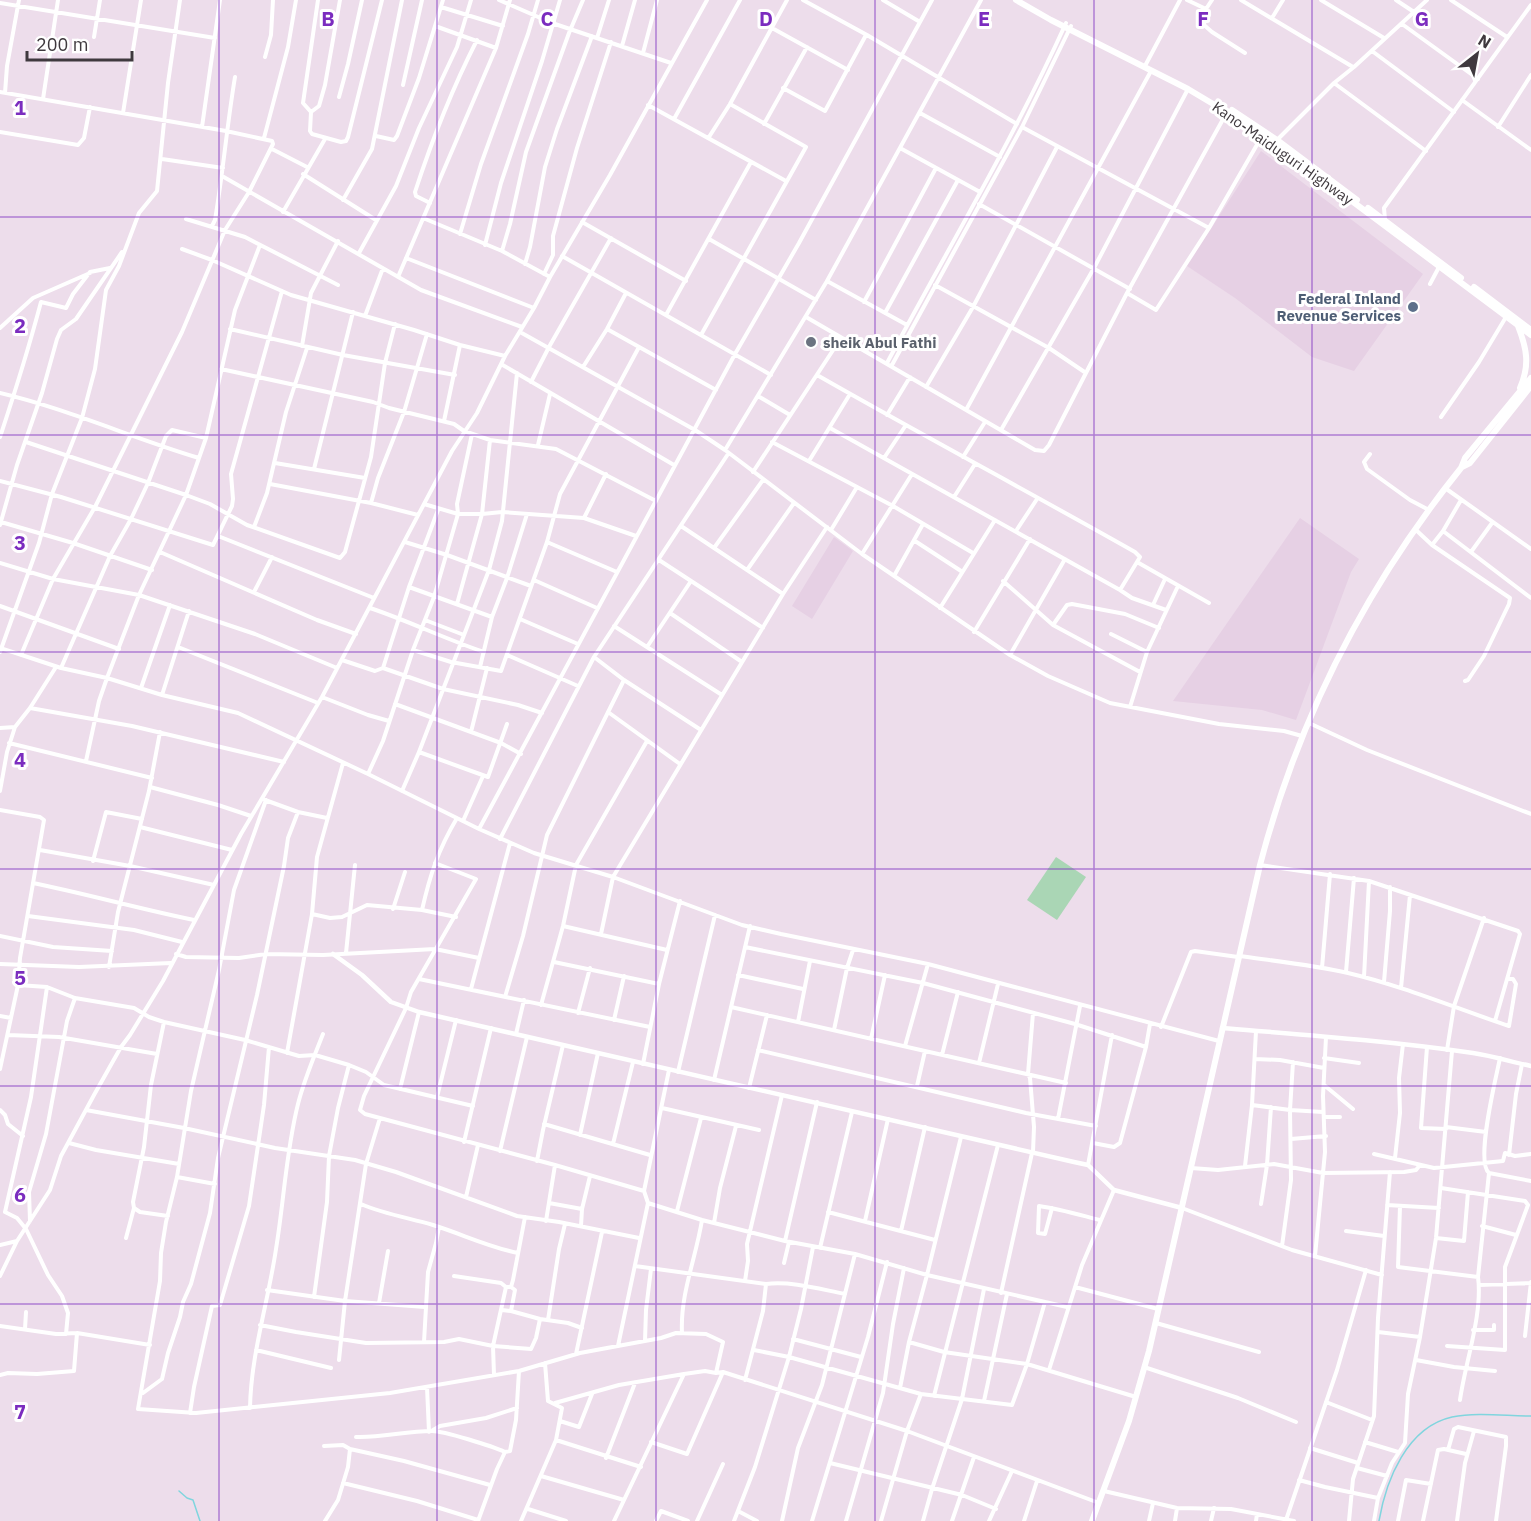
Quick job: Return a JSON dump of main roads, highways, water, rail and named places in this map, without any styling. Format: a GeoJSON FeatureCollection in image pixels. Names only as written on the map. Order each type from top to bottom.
{"type":"FeatureCollection","features":[{"type":"Feature","properties":{"kind":"highway","name":"Kano-Maiduguri Highway"},"geometry":{"type":"LineString","coordinates":[[1016,0],[1207,95],[1277,140],[1531,330]]}},
{"type":"Feature","properties":{"kind":"highway","name":"Kano-Maiduguri Highway"},"geometry":{"type":"LineString","coordinates":[[1023,0],[1188,89],[1263,135],[1531,335]]}},
{"type":"Feature","properties":{"kind":"highway"},"geometry":{"type":"LineString","coordinates":[[1517,400],[1527,360],[1527,350],[1518,326]]}},
{"type":"Feature","properties":{"kind":"highway"},"geometry":{"type":"LineString","coordinates":[[1092,1521],[1136,1397],[1182,1208],[1260,865],[1281,796],[1303,736],[1331,671],[1388,569],[1428,510],[1461,468],[1470,463],[1531,378]]}},
{"type":"Feature","properties":{"kind":"highway"},"geometry":{"type":"LineString","coordinates":[[1517,400],[1531,386]]}},
{"type":"Feature","properties":{"kind":"highway"},"geometry":{"type":"LineString","coordinates":[[1517,400],[1531,394]]}},
{"type":"Feature","properties":{"kind":"waterway"},"geometry":{"type":"LineString","coordinates":[[1379,1521],[1387,1489],[1401,1457],[1411,1443],[1436,1423],[1452,1417],[1481,1414],[1531,1416]]}},
{"type":"Feature","properties":{"kind":"waterway"},"geometry":{"type":"LineString","coordinates":[[179,1491],[193,1500],[200,1521]]}},
{"type":"Feature","properties":{"kind":"place","name":"Federal Inland Revenue Services"},"geometry":{"type":"Point","coordinates":[1413,307]}},
{"type":"Feature","properties":{"kind":"place","name":"sheik Abul Fathi"},"geometry":{"type":"Point","coordinates":[811,342]}}]}
